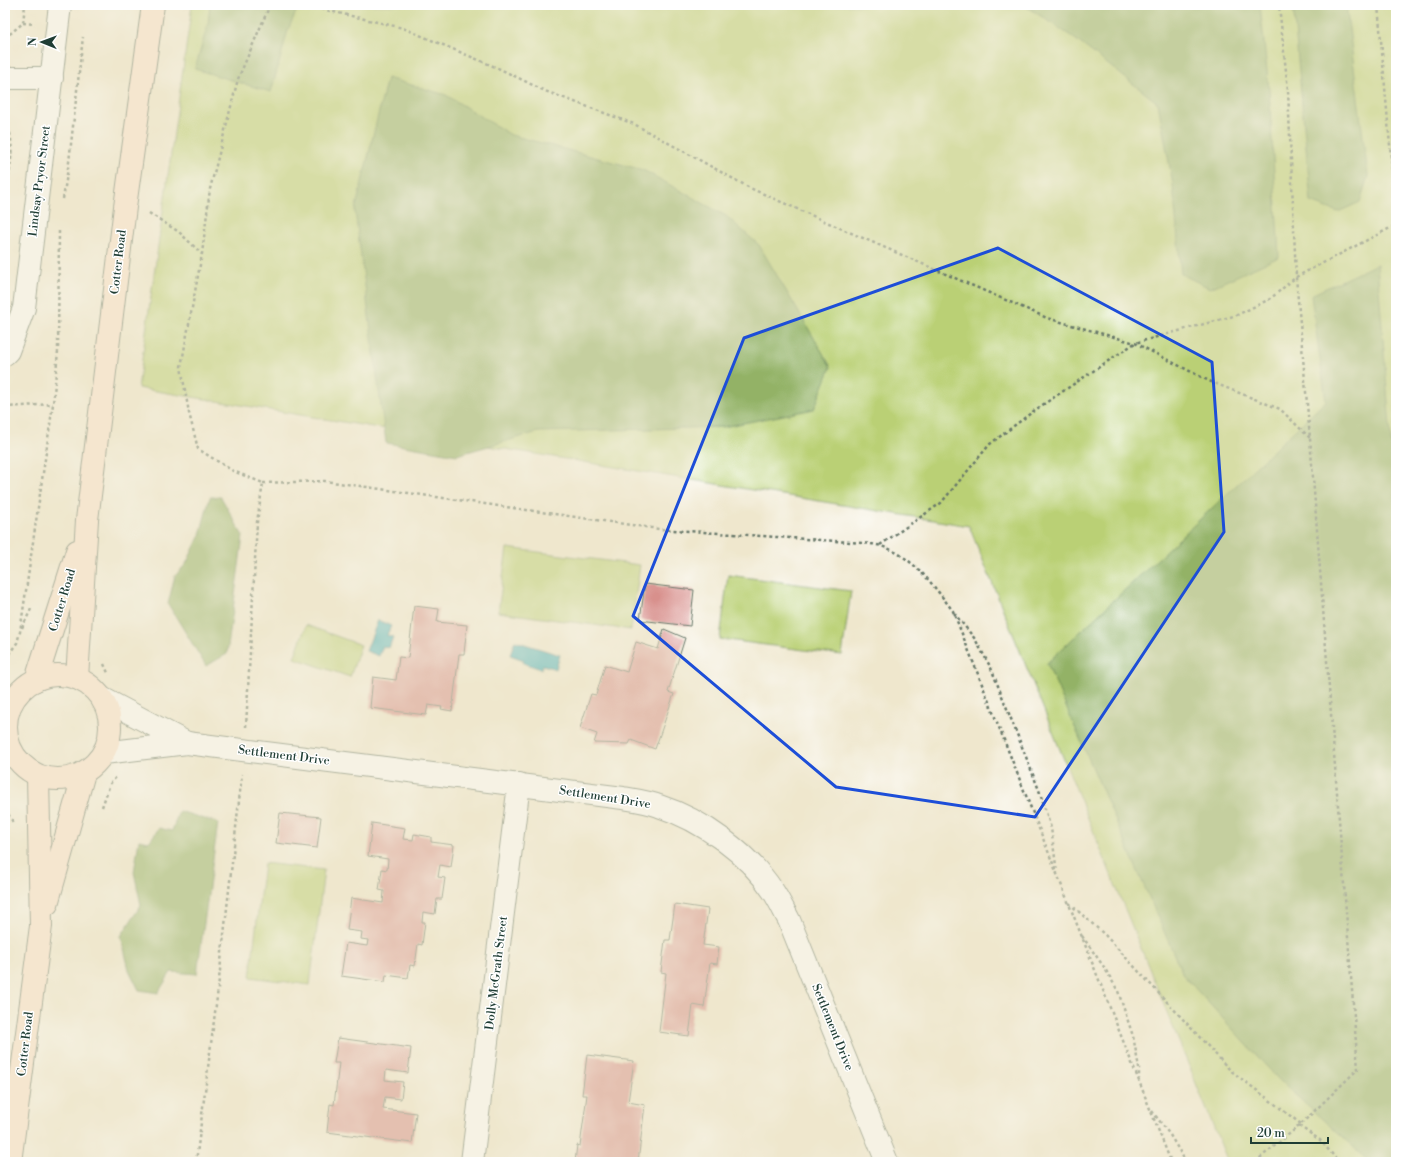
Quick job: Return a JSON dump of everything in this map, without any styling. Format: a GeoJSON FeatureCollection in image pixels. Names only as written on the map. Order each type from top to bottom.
{"type":"FeatureCollection","features":[{"type":"Feature","properties":{"kind":"main road","name":"Cotter Road"},"geometry":{"type":"LineString","coordinates":[[77,678],[87,520],[125,207],[153,5]]}},
{"type":"Feature","properties":{"kind":"main road","name":"Cotter Road"},"geometry":{"type":"LineString","coordinates":[[36,680],[87,520]]}},
{"type":"Feature","properties":{"kind":"main road"},"geometry":{"type":"LineString","coordinates":[[50,675],[64,675],[77,678],[91,686],[102,698],[108,711],[110,725],[109,739],[104,753],[95,764],[84,773],[70,778],[53,780],[38,776],[10,756],[6,726],[10,698],[36,680],[50,675]]}},
{"type":"Feature","properties":{"kind":"main road","name":"Cotter Road"},"geometry":{"type":"LineString","coordinates":[[10,1162],[41,926],[84,773]]}},
{"type":"Feature","properties":{"kind":"main road","name":"Cotter Road"},"geometry":{"type":"LineString","coordinates":[[38,776],[41,926]]}},
{"type":"Feature","properties":{"kind":"street","name":"Lindsay Pryor Street"},"geometry":{"type":"LineString","coordinates":[[5,354],[8,351],[24,308],[60,5]]}},
{"type":"Feature","properties":{"kind":"street"},"geometry":{"type":"LineString","coordinates":[[5,78],[52,78]]}},
{"type":"Feature","properties":{"kind":"street","name":"Settlement Drive"},"geometry":{"type":"LineString","coordinates":[[102,698],[188,742]]}},
{"type":"Feature","properties":{"kind":"street","name":"Settlement Drive"},"geometry":{"type":"LineString","coordinates":[[104,753],[188,742],[623,798],[659,806],[691,820],[716,835],[736,850],[754,868],[773,891],[789,920],[887,1162]]}},
{"type":"Feature","properties":{"kind":"street","name":"Dolly McGrath Street"},"geometry":{"type":"LineString","coordinates":[[472,1162],[519,784]]}},
{"type":"Feature","properties":{"kind":"path"},"geometry":{"type":"LineString","coordinates":[[5,38],[23,23],[26,5]]}},
{"type":"Feature","properties":{"kind":"path"},"geometry":{"type":"LineString","coordinates":[[270,5],[238,79],[210,189],[202,254],[181,367],[189,413],[198,449],[234,470],[263,482],[325,481],[659,529],[850,542],[880,545],[897,552],[928,580],[953,611],[975,639],[994,675],[1039,790],[1051,828],[1058,877]]}},
{"type":"Feature","properties":{"kind":"path"},"geometry":{"type":"LineString","coordinates":[[304,5],[403,28],[500,69],[545,91],[634,124],[750,188],[1030,311],[1047,318],[1135,343],[1209,381],[1280,409],[1310,438]]}},
{"type":"Feature","properties":{"kind":"path"},"geometry":{"type":"LineString","coordinates":[[1255,1162],[1300,1125],[1358,1068],[1310,438],[1296,277],[1288,90],[1280,5]]}},
{"type":"Feature","properties":{"kind":"path"},"geometry":{"type":"LineString","coordinates":[[1378,5],[1396,216]]}},
{"type":"Feature","properties":{"kind":"path"},"geometry":{"type":"LineString","coordinates":[[63,199],[69,162],[83,30]]}},
{"type":"Feature","properties":{"kind":"path"},"geometry":{"type":"LineString","coordinates":[[5,122],[9,127],[12,153],[5,199]]}},
{"type":"Feature","properties":{"kind":"path"},"geometry":{"type":"LineString","coordinates":[[125,207],[150,213],[178,232],[202,254]]}},
{"type":"Feature","properties":{"kind":"path"},"geometry":{"type":"LineString","coordinates":[[880,545],[941,503],[990,444],[1035,410],[1135,343],[1237,315],[1270,299],[1296,277],[1396,225]]}},
{"type":"Feature","properties":{"kind":"path"},"geometry":{"type":"LineString","coordinates":[[5,659],[17,643],[20,632],[53,404],[58,351],[60,229]]}},
{"type":"Feature","properties":{"kind":"path"},"geometry":{"type":"LineString","coordinates":[[5,408],[53,404]]}},
{"type":"Feature","properties":{"kind":"path"},"geometry":{"type":"LineString","coordinates":[[196,1162],[217,997],[245,750],[257,522],[263,482]]}},
{"type":"Feature","properties":{"kind":"path"},"geometry":{"type":"LineString","coordinates":[[953,611],[1171,1162]]}},
{"type":"Feature","properties":{"kind":"path"},"geometry":{"type":"LineString","coordinates":[[1067,902],[1105,935],[1230,1070],[1320,1140],[1339,1162]]}},
{"type":"Feature","properties":{"kind":"path"},"geometry":{"type":"LineString","coordinates":[[1080,932],[1104,966],[1118,991],[1133,1036],[1139,1068],[1139,1082]]}},
{"type":"Feature","properties":{"kind":"path"},"geometry":{"type":"LineString","coordinates":[[1150,1107],[1170,1135],[1186,1162]]}},
{"type":"Feature","properties":{"kind":"highlighted area"},"geometry":{"type":"Polygon","coordinates":[[[998,248],[1212,362],[1224,532],[1035,817],[836,787],[633,616],[744,338],[998,248]]]}},
{"type":"Feature","properties":{"kind":"green space"},"geometry":{"type":"Polygon","coordinates":[[[192,5],[1396,5],[1396,1162],[1228,1162],[969,526],[138,388],[192,5]]]}},
{"type":"Feature","properties":{"kind":"green space"},"geometry":{"type":"Polygon","coordinates":[[[210,5],[299,5],[288,30],[271,92],[195,69],[208,24],[210,5]]]}},
{"type":"Feature","properties":{"kind":"green space"},"geometry":{"type":"Polygon","coordinates":[[[1024,5],[1260,5],[1269,90],[1279,257],[1210,288],[1181,274],[1173,184],[1158,103],[1071,36],[1024,5]]]}},
{"type":"Feature","properties":{"kind":"green space"},"geometry":{"type":"Polygon","coordinates":[[[1293,5],[1346,5],[1368,176],[1360,202],[1338,212],[1311,202],[1293,5]]]}},
{"type":"Feature","properties":{"kind":"green space"},"geometry":{"type":"Polygon","coordinates":[[[387,78],[446,95],[511,135],[643,170],[726,216],[759,245],[831,367],[814,409],[723,427],[538,432],[457,455],[386,443],[355,211],[387,78]]]}},
{"type":"Feature","properties":{"kind":"green space"},"geometry":{"type":"Polygon","coordinates":[[[1377,264],[1396,503],[1396,1162],[1370,1162],[1281,1082],[1183,975],[1047,663],[1326,401],[1311,295],[1377,264]]]}},
{"type":"Feature","properties":{"kind":"green space"},"geometry":{"type":"Polygon","coordinates":[[[210,497],[221,497],[243,536],[227,654],[206,666],[168,604],[175,576],[186,564],[200,535],[210,497]]]}},
{"type":"Feature","properties":{"kind":"green space"},"geometry":{"type":"Polygon","coordinates":[[[507,548],[640,565],[631,630],[498,612],[507,548]]]}},
{"type":"Feature","properties":{"kind":"green space"},"geometry":{"type":"Polygon","coordinates":[[[728,575],[851,591],[842,655],[720,639],[728,575]]]}},
{"type":"Feature","properties":{"kind":"green space"},"geometry":{"type":"Polygon","coordinates":[[[306,625],[361,645],[350,677],[294,658],[306,625]]]}},
{"type":"Feature","properties":{"kind":"green space"},"geometry":{"type":"Polygon","coordinates":[[[179,811],[218,823],[197,974],[171,972],[158,993],[139,990],[129,970],[121,936],[141,905],[134,872],[139,840],[149,842],[159,828],[172,831],[179,811]]]}},
{"type":"Feature","properties":{"kind":"green space"},"geometry":{"type":"Polygon","coordinates":[[[264,863],[324,870],[310,985],[250,977],[264,863]]]}},
{"type":"Feature","properties":{"kind":"water"},"geometry":{"type":"Polygon","coordinates":[[[378,620],[391,626],[387,635],[393,637],[389,648],[383,646],[379,656],[366,651],[378,620]]]}},
{"type":"Feature","properties":{"kind":"water"},"geometry":{"type":"Polygon","coordinates":[[[515,641],[560,655],[556,669],[543,665],[541,669],[523,663],[524,660],[510,655],[515,641]]]}},
{"type":"Feature","properties":{"kind":"building"},"geometry":{"type":"Polygon","coordinates":[[[645,584],[694,590],[690,626],[640,620],[645,584]]]}},
{"type":"Feature","properties":{"kind":"building"},"geometry":{"type":"Polygon","coordinates":[[[414,606],[439,609],[437,622],[467,625],[464,654],[459,654],[452,711],[441,709],[442,707],[428,705],[426,715],[370,708],[373,677],[396,680],[399,657],[408,658],[414,606]]]}},
{"type":"Feature","properties":{"kind":"building"},"geometry":{"type":"Polygon","coordinates":[[[664,629],[685,638],[668,692],[674,694],[655,749],[631,740],[629,744],[594,743],[597,734],[580,728],[591,694],[596,695],[605,665],[627,672],[636,642],[658,649],[664,629]]]}},
{"type":"Feature","properties":{"kind":"building"},"geometry":{"type":"Polygon","coordinates":[[[280,813],[321,817],[317,848],[276,843],[280,813]]]}},
{"type":"Feature","properties":{"kind":"building"},"geometry":{"type":"Polygon","coordinates":[[[372,823],[405,828],[403,839],[413,840],[414,834],[431,837],[431,842],[454,845],[451,867],[440,865],[438,877],[445,878],[442,899],[437,899],[435,914],[423,912],[422,922],[425,922],[422,945],[418,944],[415,966],[410,965],[408,978],[386,975],[385,982],[341,976],[346,943],[367,946],[368,940],[361,939],[362,932],[347,930],[351,898],[383,903],[384,891],[379,890],[382,869],[387,870],[388,859],[368,856],[372,823]]]}},
{"type":"Feature","properties":{"kind":"building"},"geometry":{"type":"Polygon","coordinates":[[[675,904],[708,909],[703,945],[719,947],[717,964],[710,963],[704,1007],[693,1005],[689,1036],[659,1032],[666,973],[661,972],[665,940],[670,940],[675,904]]]}},
{"type":"Feature","properties":{"kind":"building"},"geometry":{"type":"Polygon","coordinates":[[[338,1038],[411,1048],[408,1073],[386,1070],[385,1080],[403,1082],[401,1099],[385,1097],[383,1109],[416,1113],[412,1143],[327,1132],[330,1104],[334,1105],[339,1063],[334,1063],[338,1038]]]}},
{"type":"Feature","properties":{"kind":"building"},"geometry":{"type":"Polygon","coordinates":[[[587,1055],[634,1061],[628,1102],[645,1105],[638,1162],[575,1162],[577,1145],[580,1146],[587,1095],[582,1095],[587,1055]]]}}]}
